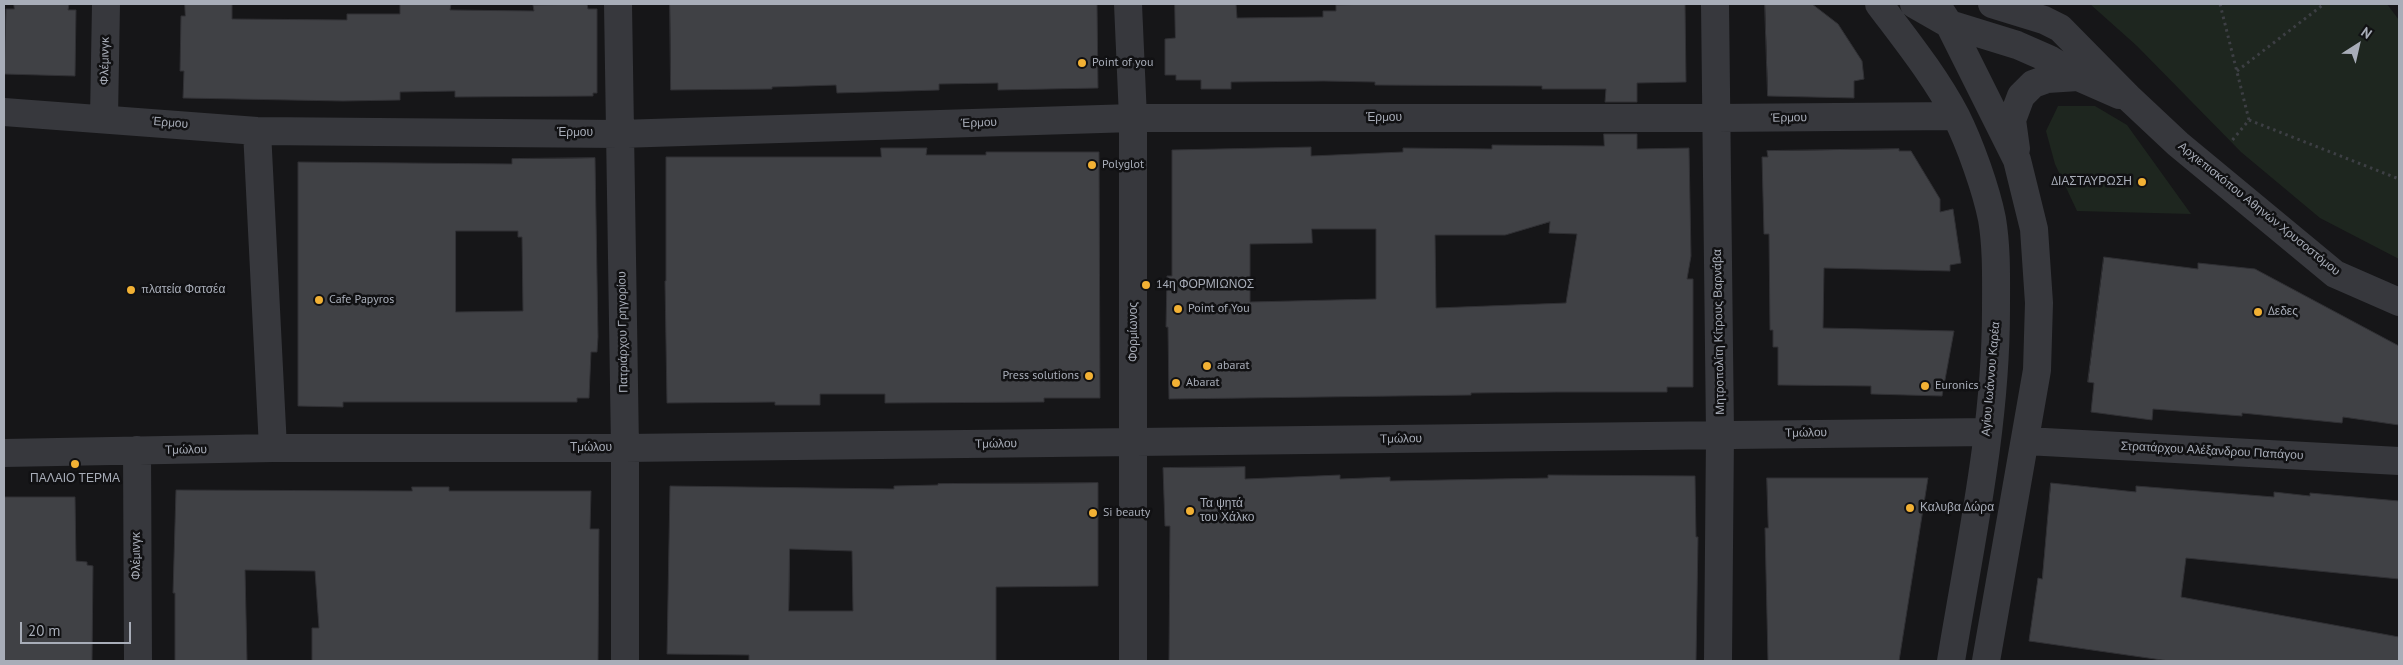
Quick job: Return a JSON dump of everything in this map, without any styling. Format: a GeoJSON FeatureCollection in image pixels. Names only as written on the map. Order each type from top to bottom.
{"type":"FeatureCollection","features":[{"type":"Feature","properties":{"kind":"street","name":"Φλέμινγκ"},"geometry":{"type":"LineString","coordinates":[[104,118],[106,4]]}},
{"type":"Feature","properties":{"kind":"street","name":"Πατριάρχου Γρηγορίου"},"geometry":{"type":"LineString","coordinates":[[618,4],[625,448],[625,661]]}},
{"type":"Feature","properties":{"kind":"street","name":"Φορμίωνος"},"geometry":{"type":"LineString","coordinates":[[1128,4],[1132,118],[1133,661]]}},
{"type":"Feature","properties":{"kind":"street","name":"Μητροπολίτη Κίτρους Βαρνάβα"},"geometry":{"type":"LineString","coordinates":[[1714,4],[1720,434],[1718,661]]}},
{"type":"Feature","properties":{"kind":"street","name":"Αγίου Ιωάννου Καρέα"},"geometry":{"type":"LineString","coordinates":[[1879,4],[1922,62],[1956,116],[1975,162],[1992,218],[1996,270],[1996,348],[1988,432],[1951,661]]}},
{"type":"Feature","properties":{"kind":"street","name":"Αρχιεπισκόπου Αθηνών Χρυσοστόμου"},"geometry":{"type":"LineString","coordinates":[[1914,4],[2049,59],[2078,77],[2130,99]]}},
{"type":"Feature","properties":{"kind":"street","name":"Αρχιεπισκόπου Αθηνών Χρυσοστόμου"},"geometry":{"type":"LineString","coordinates":[[1992,4],[2044,20],[2060,28],[2130,99],[2208,169],[2335,274],[2399,302]]}},
{"type":"Feature","properties":{"kind":"street"},"geometry":{"type":"LineString","coordinates":[[1942,14],[2017,160]]}},
{"type":"Feature","properties":{"kind":"street"},"geometry":{"type":"LineString","coordinates":[[1986,661],[2037,370],[2039,303],[2034,229],[2017,160],[2012,120],[2021,96],[2033,84],[2040,81],[2078,77]]}},
{"type":"Feature","properties":{"kind":"street","name":"Έρμου"},"geometry":{"type":"LineString","coordinates":[[4,112],[104,118],[257,131],[619,134],[1132,118],[1956,116]]}},
{"type":"Feature","properties":{"kind":"street"},"geometry":{"type":"LineString","coordinates":[[257,131],[273,448]]}},
{"type":"Feature","properties":{"kind":"street","name":"Τμώλου"},"geometry":{"type":"LineString","coordinates":[[4,453],[273,448],[625,448],[1988,432]]}},
{"type":"Feature","properties":{"kind":"street"},"geometry":{"type":"LineString","coordinates":[[4,440],[4,453]]}},
{"type":"Feature","properties":{"kind":"street","name":"Στρατάρχου Αλέξανδρου Παπάγου"},"geometry":{"type":"LineString","coordinates":[[2026,441],[2399,462]]}},
{"type":"Feature","properties":{"kind":"street","name":"Φλέμινγκ"},"geometry":{"type":"LineString","coordinates":[[137,450],[138,661]]}},
{"type":"Feature","properties":{"kind":"path"},"geometry":{"type":"LineString","coordinates":[[2220,4],[2249,120]]}},
{"type":"Feature","properties":{"kind":"path"},"geometry":{"type":"LineString","coordinates":[[2236,71],[2324,4]]}},
{"type":"Feature","properties":{"kind":"path"},"geometry":{"type":"LineString","coordinates":[[2208,169],[2249,120]]}},
{"type":"Feature","properties":{"kind":"path"},"geometry":{"type":"LineString","coordinates":[[2249,120],[2399,179]]}},
{"type":"Feature","properties":{"kind":"shaded area"},"geometry":{"type":"Polygon","coordinates":[[[2090,4],[2387,4],[2399,20],[2399,259],[2320,218],[2241,152],[2137,46],[2090,4]]]}},
{"type":"Feature","properties":{"kind":"shaded area"},"geometry":{"type":"Polygon","coordinates":[[[2058,106],[2095,106],[2127,125],[2191,214],[2077,211],[2055,164],[2046,131],[2058,106]]]}},
{"type":"Feature","properties":{"kind":"building"},"geometry":{"type":"Polygon","coordinates":[[[14,4],[69,4],[68,10],[76,10],[75,76],[4,74],[6,9],[14,9],[14,4]]]}},
{"type":"Feature","properties":{"kind":"building"},"geometry":{"type":"Polygon","coordinates":[[[185,4],[232,4],[232,19],[347,20],[347,14],[400,14],[400,4],[451,4],[450,10],[534,11],[533,5],[587,4],[588,9],[597,9],[597,93],[593,93],[593,96],[455,97],[455,91],[400,92],[400,100],[343,101],[183,98],[184,71],[180,71],[181,16],[185,16],[185,4]]]}},
{"type":"Feature","properties":{"kind":"building"},"geometry":{"type":"Polygon","coordinates":[[[670,4],[1097,4],[1098,88],[998,90],[998,83],[939,84],[939,90],[837,93],[836,85],[772,87],[772,89],[671,90],[670,4]]]}},
{"type":"Feature","properties":{"kind":"building"},"geometry":{"type":"Polygon","coordinates":[[[1175,4],[1236,4],[1237,18],[1323,17],[1323,11],[1336,11],[1336,5],[1685,4],[1686,82],[1637,83],[1637,102],[1605,102],[1606,89],[1542,89],[1542,86],[1375,85],[1375,82],[1324,81],[1231,82],[1231,89],[1201,89],[1201,80],[1176,80],[1176,75],[1165,75],[1165,39],[1175,38],[1175,4]]]}},
{"type":"Feature","properties":{"kind":"building"},"geometry":{"type":"Polygon","coordinates":[[[1765,4],[1812,4],[1838,24],[1862,61],[1864,79],[1854,81],[1854,98],[1768,96],[1765,4]]]}},
{"type":"Feature","properties":{"kind":"building"},"geometry":{"type":"Polygon","coordinates":[[[1604,134],[1637,134],[1637,149],[1689,148],[1691,256],[1687,279],[1693,279],[1693,387],[1667,387],[1667,392],[1471,393],[1471,395],[1169,399],[1168,327],[1166,327],[1167,276],[1172,276],[1172,150],[1311,147],[1311,156],[1403,152],[1403,148],[1492,149],[1492,145],[1604,146],[1604,134]],[[1550,222],[1505,235],[1435,235],[1436,308],[1566,303],[1577,234],[1549,233],[1550,222]],[[1312,229],[1312,243],[1250,244],[1250,302],[1376,299],[1376,229],[1312,229]]]}},
{"type":"Feature","properties":{"kind":"building"},"geometry":{"type":"Polygon","coordinates":[[[881,148],[927,148],[926,155],[986,155],[986,152],[1099,152],[1100,398],[1044,398],[1044,402],[885,403],[885,394],[820,394],[820,405],[775,405],[775,402],[667,403],[665,281],[666,157],[881,157],[881,148]]]}},
{"type":"Feature","properties":{"kind":"building"},"geometry":{"type":"Polygon","coordinates":[[[1899,149],[1899,151],[1911,151],[1940,199],[1940,212],[1953,209],[1961,263],[1950,265],[1950,271],[1824,268],[1823,328],[1954,331],[1942,396],[1871,394],[1871,386],[1778,385],[1778,347],[1773,347],[1773,330],[1770,330],[1769,234],[1764,234],[1762,157],[1768,157],[1767,151],[1899,149]]]}},
{"type":"Feature","properties":{"kind":"building"},"geometry":{"type":"Polygon","coordinates":[[[595,158],[598,337],[597,352],[591,352],[589,398],[577,398],[577,402],[343,402],[343,407],[298,406],[298,162],[512,164],[512,159],[595,158]],[[456,231],[456,312],[523,311],[522,237],[518,237],[518,231],[456,231]]]}},
{"type":"Feature","properties":{"kind":"building"},"geometry":{"type":"Polygon","coordinates":[[[2104,257],[2198,269],[2198,263],[2255,269],[2399,346],[2399,425],[2343,417],[2342,423],[2242,413],[2242,416],[2153,409],[2152,420],[2091,412],[2094,383],[2088,382],[2104,257]]]}},
{"type":"Feature","properties":{"kind":"building"},"geometry":{"type":"Polygon","coordinates":[[[1245,467],[1245,479],[1340,475],[1340,479],[1390,477],[1390,481],[1548,478],[1548,475],[1695,476],[1696,537],[1698,537],[1696,661],[1169,661],[1170,526],[1165,526],[1163,468],[1245,467]]]}},
{"type":"Feature","properties":{"kind":"building"},"geometry":{"type":"Polygon","coordinates":[[[1767,478],[1928,478],[1899,661],[1768,661],[1765,528],[1768,528],[1767,478]]]}},
{"type":"Feature","properties":{"kind":"building"},"geometry":{"type":"Polygon","coordinates":[[[1098,483],[1098,586],[996,587],[996,661],[749,661],[749,655],[667,654],[670,486],[894,489],[894,486],[1098,483]],[[790,549],[789,611],[853,611],[852,551],[790,549]]]}},
{"type":"Feature","properties":{"kind":"building"},"geometry":{"type":"Polygon","coordinates":[[[2051,483],[2136,492],[2136,486],[2274,497],[2274,492],[2310,496],[2310,493],[2399,501],[2399,579],[2186,558],[2181,597],[2399,637],[2399,661],[2169,661],[2029,641],[2038,578],[2042,579],[2051,483]]]}},
{"type":"Feature","properties":{"kind":"building"},"geometry":{"type":"Polygon","coordinates":[[[412,487],[449,487],[449,491],[591,491],[590,529],[599,529],[598,661],[312,661],[312,628],[319,628],[315,571],[245,570],[247,661],[175,661],[175,593],[173,593],[176,490],[412,491],[412,487]]]}},
{"type":"Feature","properties":{"kind":"building"},"geometry":{"type":"Polygon","coordinates":[[[4,497],[75,497],[76,561],[87,562],[87,565],[93,566],[92,661],[4,661],[4,497]]]}},
{"type":"Feature","properties":{"kind":"place","name":"Point of you"},"geometry":{"type":"Point","coordinates":[1082,63]}},
{"type":"Feature","properties":{"kind":"place","name":"Polyglot"},"geometry":{"type":"Point","coordinates":[1092,165]}},
{"type":"Feature","properties":{"kind":"place","name":"ΔΙΑΣΤΑΥΡΩΣΗ"},"geometry":{"type":"Point","coordinates":[2142,182]}},
{"type":"Feature","properties":{"kind":"place","name":"14η ΦΟΡΜΙΩΝΟΣ"},"geometry":{"type":"Point","coordinates":[1146,285]}},
{"type":"Feature","properties":{"kind":"place","name":"πλατεία Φατσέα"},"geometry":{"type":"Point","coordinates":[131,290]}},
{"type":"Feature","properties":{"kind":"place","name":"Cafe Papyros"},"geometry":{"type":"Point","coordinates":[319,300]}},
{"type":"Feature","properties":{"kind":"place","name":"Point of You"},"geometry":{"type":"Point","coordinates":[1178,309]}},
{"type":"Feature","properties":{"kind":"place","name":"Δεδες"},"geometry":{"type":"Point","coordinates":[2258,312]}},
{"type":"Feature","properties":{"kind":"place","name":"abarat"},"geometry":{"type":"Point","coordinates":[1207,366]}},
{"type":"Feature","properties":{"kind":"place","name":"Press solutions"},"geometry":{"type":"Point","coordinates":[1089,376]}},
{"type":"Feature","properties":{"kind":"place","name":"Abarat"},"geometry":{"type":"Point","coordinates":[1176,383]}},
{"type":"Feature","properties":{"kind":"place","name":"Euronics"},"geometry":{"type":"Point","coordinates":[1925,386]}},
{"type":"Feature","properties":{"kind":"place","name":"ΠΑΛΑΙΟ ΤΕΡΜΑ"},"geometry":{"type":"Point","coordinates":[75,464]}},
{"type":"Feature","properties":{"kind":"place","name":"Καλυβα Δώρα"},"geometry":{"type":"Point","coordinates":[1910,508]}},
{"type":"Feature","properties":{"kind":"place","name":"Τα ψητά του Χάλκο"},"geometry":{"type":"Point","coordinates":[1190,511]}},
{"type":"Feature","properties":{"kind":"place","name":"Si beauty"},"geometry":{"type":"Point","coordinates":[1093,513]}}]}
